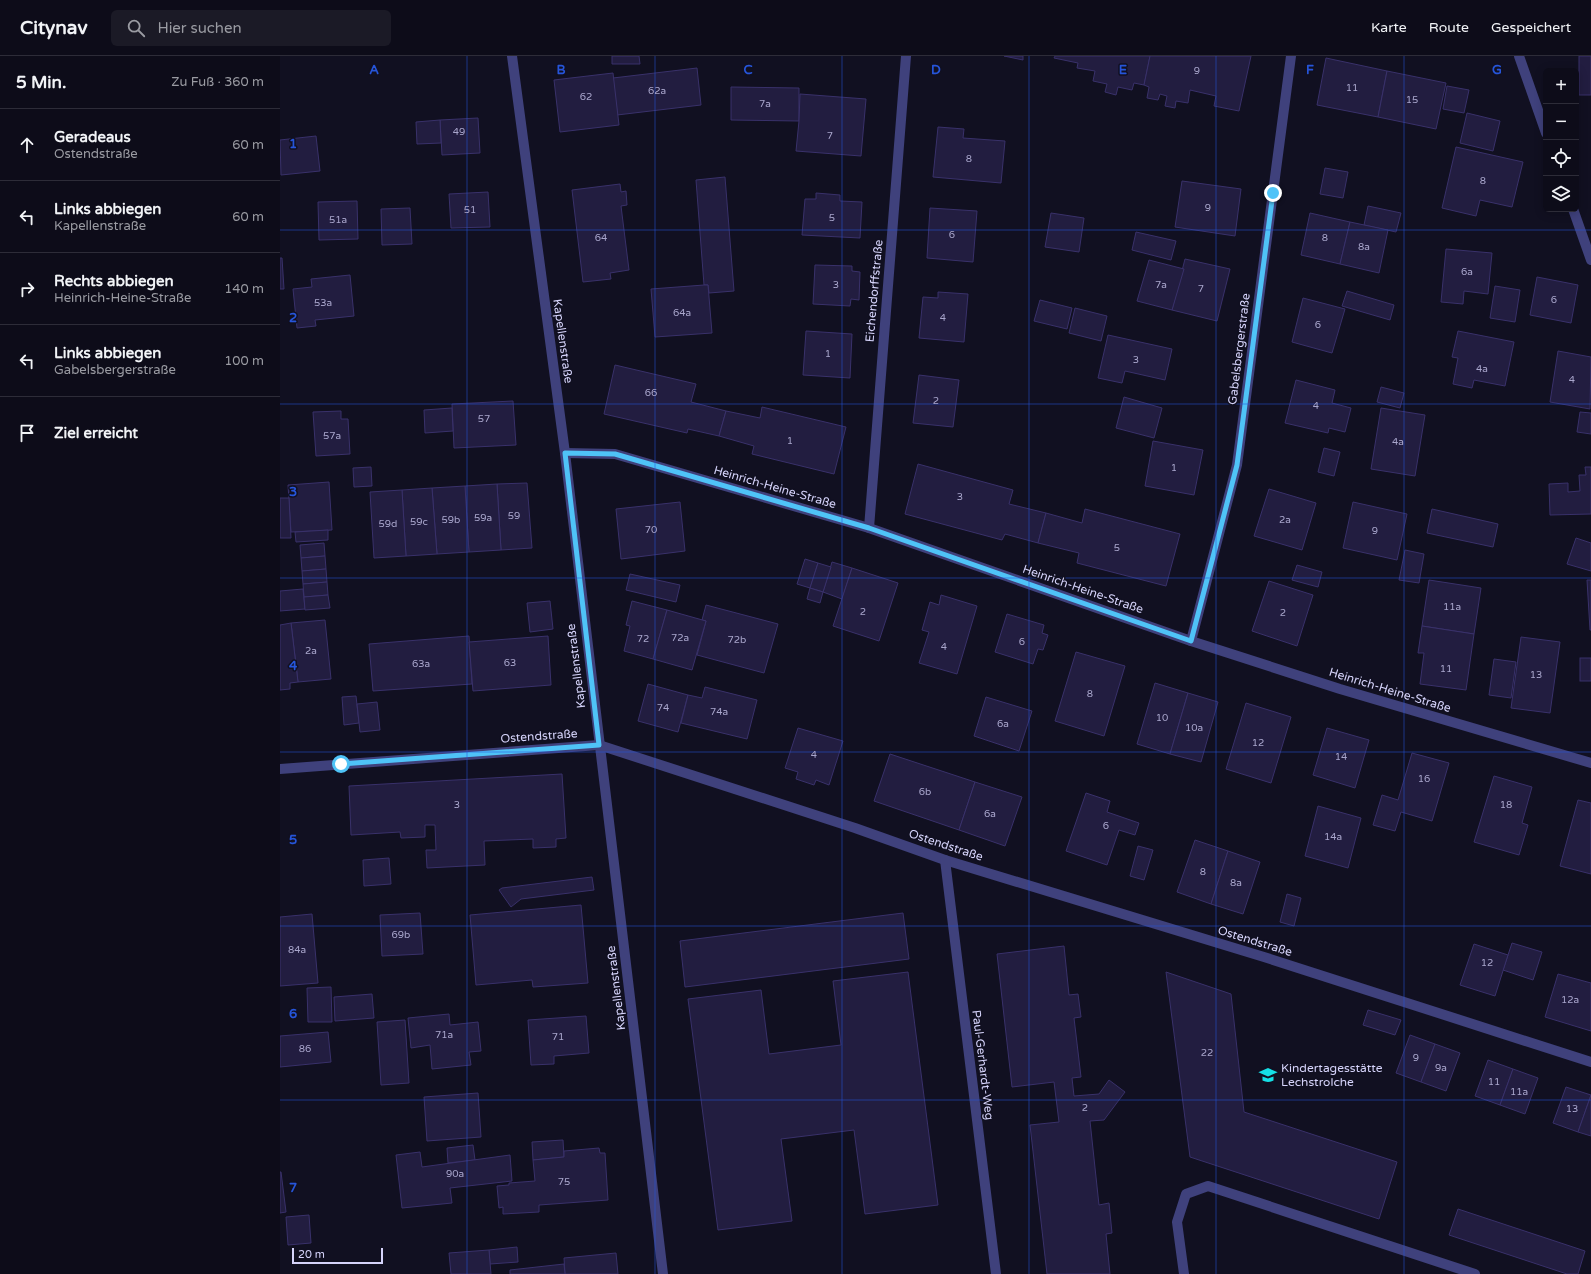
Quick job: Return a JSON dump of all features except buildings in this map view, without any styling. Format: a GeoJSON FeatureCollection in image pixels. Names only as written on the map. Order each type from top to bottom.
{"type":"FeatureCollection","features":[{"type":"Feature","properties":{"kind":"street","name":"Kapellenstraße"},"geometry":{"type":"LineString","coordinates":[[512,56],[565,453],[663,1274]]}},
{"type":"Feature","properties":{"kind":"street","name":"Eichendorffstraße"},"geometry":{"type":"LineString","coordinates":[[869,528],[906,56]]}},
{"type":"Feature","properties":{"kind":"street","name":"Gabelsbergerstraße"},"geometry":{"type":"LineString","coordinates":[[1191,641],[1237,465],[1291,56]]}},
{"type":"Feature","properties":{"kind":"street"},"geometry":{"type":"LineString","coordinates":[[1518,56],[1543,125]]}},
{"type":"Feature","properties":{"kind":"street"},"geometry":{"type":"LineString","coordinates":[[1574,212],[1591,260]]}},
{"type":"Feature","properties":{"kind":"street","name":"Heinrich-Heine-Straße"},"geometry":{"type":"LineString","coordinates":[[565,453],[615,454],[869,528],[1191,641],[1340,689],[1591,763]]}},
{"type":"Feature","properties":{"kind":"street","name":"Ostendstraße"},"geometry":{"type":"LineString","coordinates":[[280,769],[599,745],[855,828],[945,860],[1264,957],[1591,1062]]}},
{"type":"Feature","properties":{"kind":"street","name":"Paul-Gerhardt-Weg"},"geometry":{"type":"LineString","coordinates":[[945,860],[996,1274]]}},
{"type":"Feature","properties":{"kind":"street"},"geometry":{"type":"LineString","coordinates":[[1184,1274],[1176,1222],[1186,1194],[1208,1186],[1475,1274]]}},
{"type":"Feature","properties":{"kind":"place","name":"Kindertagesstätte Lechstrolche"},"geometry":{"type":"Point","coordinates":[1268,1075]}},
{"type":"Feature","properties":{"kind":"route"},"geometry":{"type":"LineString","coordinates":[[341,764],[599,745],[565,453],[615,454],[869,528],[1191,641],[1237,465],[1273,193]]}}]}
